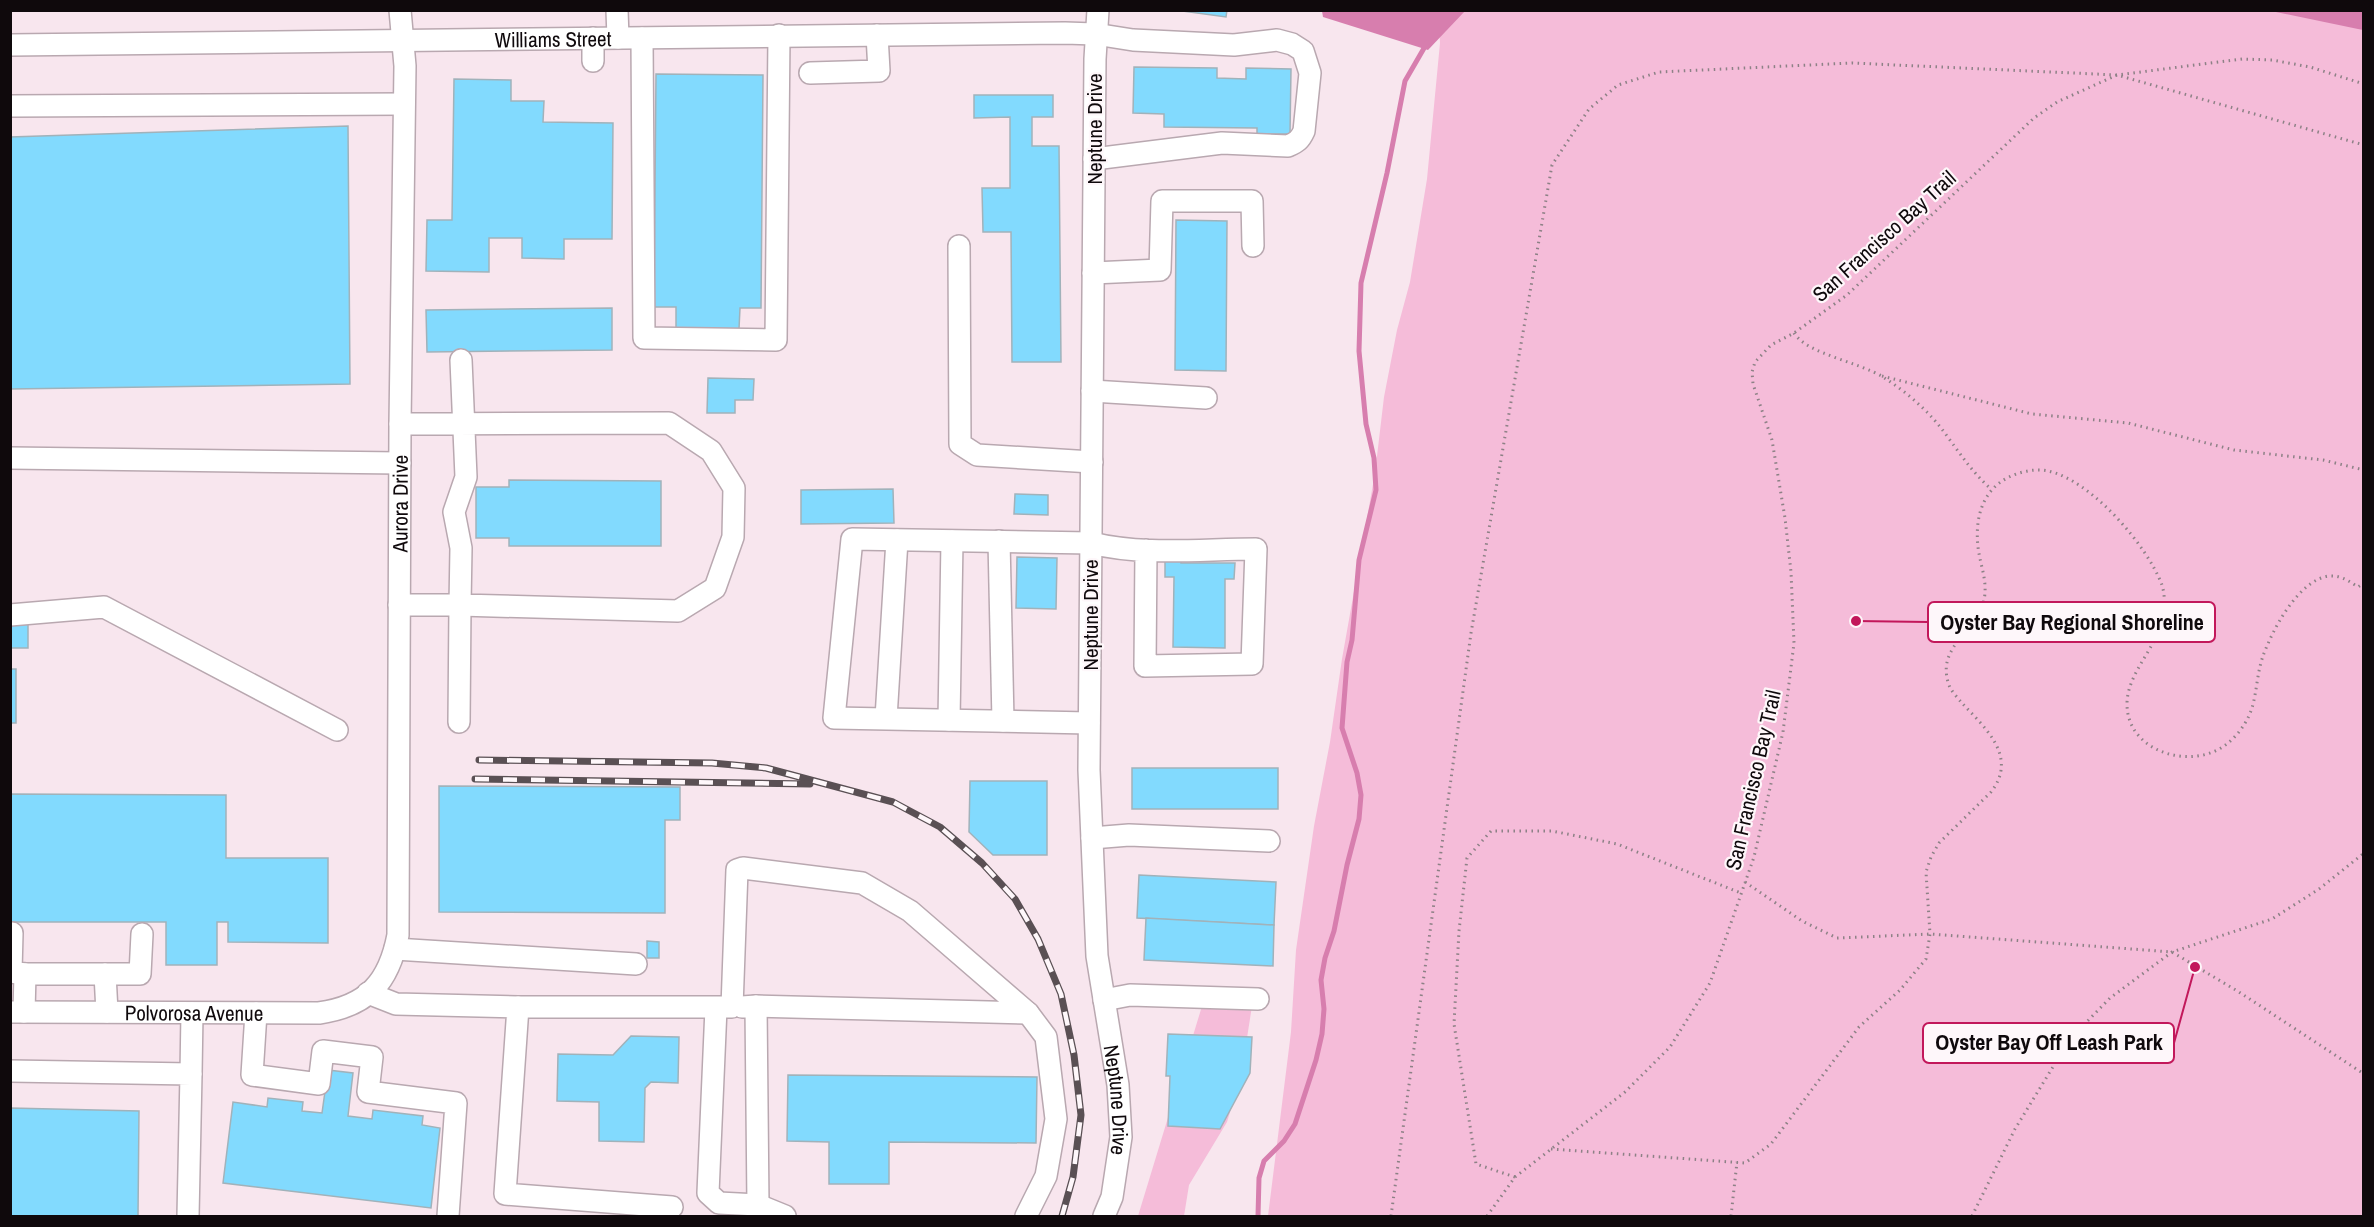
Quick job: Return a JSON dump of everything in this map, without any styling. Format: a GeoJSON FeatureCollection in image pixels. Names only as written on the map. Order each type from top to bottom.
{"type":"FeatureCollection","features":[{"type":"Feature","properties":{"kind":"street","name":"Aurora Drive"},"geometry":{"type":"LineString","coordinates":[[369,992],[386,973],[398,935],[400,424],[405,59],[400,10]]}},
{"type":"Feature","properties":{"kind":"street"},"geometry":{"type":"LineString","coordinates":[[617,10],[618,38]]}},
{"type":"Feature","properties":{"kind":"street","name":"Neptune Drive"},"geometry":{"type":"LineString","coordinates":[[1098,10],[1095,34],[1089,723],[1097,956],[1118,1085],[1121,1137],[1112,1197],[1104,1216]]}},
{"type":"Feature","properties":{"kind":"street","name":"Williams Street"},"geometry":{"type":"LineString","coordinates":[[10,45],[779,35],[1095,34],[1133,40],[1234,45],[1277,40],[1292,44],[1304,51],[1310,74],[1304,131],[1300,139],[1288,146],[1222,144],[1094,159]]}},
{"type":"Feature","properties":{"kind":"street"},"geometry":{"type":"LineString","coordinates":[[642,38],[644,338],[776,340],[779,35]]}},
{"type":"Feature","properties":{"kind":"street"},"geometry":{"type":"LineString","coordinates":[[810,73],[879,71],[877,35]]}},
{"type":"Feature","properties":{"kind":"street"},"geometry":{"type":"LineString","coordinates":[[593,38],[593,61]]}},
{"type":"Feature","properties":{"kind":"street"},"geometry":{"type":"LineString","coordinates":[[10,106],[404,104]]}},
{"type":"Feature","properties":{"kind":"street"},"geometry":{"type":"LineString","coordinates":[[1093,273],[1160,270],[1162,201],[1252,201],[1253,246]]}},
{"type":"Feature","properties":{"kind":"street"},"geometry":{"type":"LineString","coordinates":[[959,246],[960,444],[978,455],[1092,462]]}},
{"type":"Feature","properties":{"kind":"street"},"geometry":{"type":"LineString","coordinates":[[459,722],[461,548],[454,512],[466,477],[461,360]]}},
{"type":"Feature","properties":{"kind":"street"},"geometry":{"type":"LineString","coordinates":[[1092,391],[1206,398]]}},
{"type":"Feature","properties":{"kind":"street"},"geometry":{"type":"LineString","coordinates":[[399,605],[678,610],[715,588],[733,537],[734,488],[711,451],[669,423],[400,424]]}},
{"type":"Feature","properties":{"kind":"street"},"geometry":{"type":"LineString","coordinates":[[10,458],[400,463]]}},
{"type":"Feature","properties":{"kind":"street"},"geometry":{"type":"LineString","coordinates":[[1089,723],[834,718],[852,539],[1091,543],[1116,549],[1146,550],[1256,549],[1251,664],[1145,666],[1146,550]]}},
{"type":"Feature","properties":{"kind":"street"},"geometry":{"type":"LineString","coordinates":[[886,718],[897,540]]}},
{"type":"Feature","properties":{"kind":"street"},"geometry":{"type":"LineString","coordinates":[[949,720],[952,541]]}},
{"type":"Feature","properties":{"kind":"street"},"geometry":{"type":"LineString","coordinates":[[999,542],[1003,721]]}},
{"type":"Feature","properties":{"kind":"street"},"geometry":{"type":"LineString","coordinates":[[10,615],[104,608],[337,730]]}},
{"type":"Feature","properties":{"kind":"street"},"geometry":{"type":"LineString","coordinates":[[1092,838],[1129,835],[1269,841]]}},
{"type":"Feature","properties":{"kind":"street"},"geometry":{"type":"LineString","coordinates":[[785,1216],[758,1205],[719,1203],[708,1193],[737,870],[743,868],[862,883],[910,911],[1028,1013],[1046,1037],[1056,1119],[1046,1176],[1026,1216]]}},
{"type":"Feature","properties":{"kind":"street"},"geometry":{"type":"LineString","coordinates":[[12,933],[11,972],[25,974],[140,974],[142,934]]}},
{"type":"Feature","properties":{"kind":"street"},"geometry":{"type":"LineString","coordinates":[[395,949],[636,964]]}},
{"type":"Feature","properties":{"kind":"street"},"geometry":{"type":"LineString","coordinates":[[17,1012],[25,974]]}},
{"type":"Feature","properties":{"kind":"street"},"geometry":{"type":"LineString","coordinates":[[105,974],[107,1012]]}},
{"type":"Feature","properties":{"kind":"street"},"geometry":{"type":"LineString","coordinates":[[369,992],[396,1004],[518,1007],[724,1008],[756,1006],[1028,1013]]}},
{"type":"Feature","properties":{"kind":"street","name":"Polvorosa Avenue"},"geometry":{"type":"LineString","coordinates":[[17,1012],[319,1013],[337,1010],[356,1003],[369,992]]}},
{"type":"Feature","properties":{"kind":"street"},"geometry":{"type":"LineString","coordinates":[[1104,1000],[1130,995],[1258,999]]}},
{"type":"Feature","properties":{"kind":"street"},"geometry":{"type":"LineString","coordinates":[[756,1006],[758,1205]]}},
{"type":"Feature","properties":{"kind":"street"},"geometry":{"type":"LineString","coordinates":[[518,1007],[505,1194],[672,1207]]}},
{"type":"Feature","properties":{"kind":"street"},"geometry":{"type":"LineString","coordinates":[[188,1216],[192,1013]]}},
{"type":"Feature","properties":{"kind":"street"},"geometry":{"type":"LineString","coordinates":[[256,1013],[252,1075],[319,1084],[323,1052],[372,1057],[368,1092],[456,1103],[448,1216]]}},
{"type":"Feature","properties":{"kind":"street"},"geometry":{"type":"LineString","coordinates":[[10,1071],[191,1074]]}},
{"type":"Feature","properties":{"kind":"path","name":"San Francisco Bay Trail"},"geometry":{"type":"LineString","coordinates":[[1487,1216],[1515,1177],[1625,1092],[1670,1047],[1710,983],[1754,857],[1783,732],[1794,643],[1791,572],[1785,518],[1772,440],[1755,395],[1752,372],[1762,352],[1770,345],[1794,333],[1847,295],[2034,118],[2057,102],[2117,75],[2242,59],[2272,60],[2310,67],[2364,84]]}},
{"type":"Feature","properties":{"kind":"path"},"geometry":{"type":"LineString","coordinates":[[1391,1216],[1471,633],[1552,165],[1589,109],[1618,85],[1659,72],[1851,63],[2117,75],[2364,145]]}},
{"type":"Feature","properties":{"kind":"path"},"geometry":{"type":"LineString","coordinates":[[1794,333],[1798,339],[1811,348],[1847,360],[1882,376],[2032,414],[2128,423],[2234,450],[2324,460],[2364,470]]}},
{"type":"Feature","properties":{"kind":"path"},"geometry":{"type":"LineString","coordinates":[[1882,376],[1929,413],[1972,471],[1990,489]]}},
{"type":"Feature","properties":{"kind":"path"},"geometry":{"type":"LineString","coordinates":[[1551,1149],[1745,1163],[1771,1144],[1859,1028],[1900,990],[1926,959],[1930,934],[1926,873],[1930,857],[1939,843],[1997,785],[2002,764],[2000,752],[1987,729],[1949,687],[1946,666],[1957,641],[1977,615],[1984,601],[1985,585],[1978,549],[1978,526],[1982,504],[1990,489],[2014,475],[2029,471],[2047,471],[2064,477],[2085,490],[2108,509],[2130,533],[2162,584],[2165,598],[2159,634],[2129,688],[2127,705],[2131,722],[2140,738],[2152,748],[2167,754],[2183,758],[2198,758],[2214,753],[2238,734],[2252,708],[2262,658],[2270,640],[2290,606],[2306,589],[2319,579],[2329,576],[2340,577],[2358,587],[2364,583]]}},
{"type":"Feature","properties":{"kind":"path"},"geometry":{"type":"LineString","coordinates":[[1515,1177],[1476,1164],[1454,1024],[1459,931],[1467,858],[1491,831],[1552,831],[1617,844],[1742,894]]}},
{"type":"Feature","properties":{"kind":"path"},"geometry":{"type":"LineString","coordinates":[[1972,1216],[2015,1129],[2070,1039],[2110,998],[2172,952],[2272,919],[2319,889],[2364,853]]}},
{"type":"Feature","properties":{"kind":"path"},"geometry":{"type":"LineString","coordinates":[[1745,882],[1802,921],[1837,938],[1930,934],[2172,952],[2239,992],[2364,1074]]}},
{"type":"Feature","properties":{"kind":"path"},"geometry":{"type":"LineString","coordinates":[[1730,1216],[1737,1162]]}},
{"type":"Feature","properties":{"kind":"shaded area"},"geometry":{"type":"Polygon","coordinates":[[[1322,10],[1465,11],[1428,50],[1323,17],[1322,10]]]}},
{"type":"Feature","properties":{"kind":"shaded area"},"geometry":{"type":"Polygon","coordinates":[[[2334,10],[2363,19],[2363,1216],[1268,1216],[1291,1032],[1296,950],[1314,826],[1375,473],[1384,397],[1397,330],[1410,282],[1427,179],[1440,43],[1438,11],[2334,10]]]}},
{"type":"Feature","properties":{"kind":"shaded area"},"geometry":{"type":"Polygon","coordinates":[[[2271,11],[2363,11],[2363,30],[2358,29],[2271,11]]]}},
{"type":"Feature","properties":{"kind":"shaded area"},"geometry":{"type":"Polygon","coordinates":[[[1255,987],[1241,1076],[1227,1122],[1189,1185],[1184,1216],[1138,1216],[1206,993],[1255,987]]]}},
{"type":"Feature","properties":{"kind":"building"},"geometry":{"type":"Polygon","coordinates":[[[1175,10],[1227,10],[1226,17],[1175,10]]]}},
{"type":"Feature","properties":{"kind":"building"},"geometry":{"type":"Polygon","coordinates":[[[1134,67],[1217,68],[1217,78],[1246,79],[1246,68],[1291,69],[1290,134],[1257,134],[1257,128],[1164,127],[1164,114],[1133,113],[1134,67]]]}},
{"type":"Feature","properties":{"kind":"building"},"geometry":{"type":"Polygon","coordinates":[[[656,74],[763,75],[761,308],[740,308],[739,329],[676,328],[676,307],[654,307],[656,74]]]}},
{"type":"Feature","properties":{"kind":"building"},"geometry":{"type":"Polygon","coordinates":[[[454,79],[511,80],[511,101],[544,101],[543,122],[613,123],[612,239],[564,239],[564,259],[522,258],[522,238],[489,238],[489,272],[426,271],[427,220],[452,220],[454,79]]]}},
{"type":"Feature","properties":{"kind":"building"},"geometry":{"type":"Polygon","coordinates":[[[974,95],[1053,95],[1053,117],[1032,117],[1032,146],[1059,146],[1061,362],[1012,362],[1011,232],[983,232],[982,188],[1010,188],[1010,117],[974,118],[974,95]]]}},
{"type":"Feature","properties":{"kind":"building"},"geometry":{"type":"Polygon","coordinates":[[[348,126],[350,384],[10,389],[10,137],[348,126]]]}},
{"type":"Feature","properties":{"kind":"building"},"geometry":{"type":"Polygon","coordinates":[[[1176,220],[1227,221],[1226,371],[1175,370],[1176,220]]]}},
{"type":"Feature","properties":{"kind":"building"},"geometry":{"type":"Polygon","coordinates":[[[612,308],[612,350],[427,352],[426,310],[612,308]]]}},
{"type":"Feature","properties":{"kind":"building"},"geometry":{"type":"Polygon","coordinates":[[[708,378],[754,379],[753,400],[735,400],[735,413],[707,413],[708,378]]]}},
{"type":"Feature","properties":{"kind":"building"},"geometry":{"type":"Polygon","coordinates":[[[509,480],[661,481],[661,546],[509,546],[509,538],[476,538],[476,487],[509,487],[509,480]]]}},
{"type":"Feature","properties":{"kind":"building"},"geometry":{"type":"Polygon","coordinates":[[[893,489],[894,523],[801,524],[801,490],[893,489]]]}},
{"type":"Feature","properties":{"kind":"building"},"geometry":{"type":"Polygon","coordinates":[[[1015,494],[1048,495],[1048,515],[1014,514],[1015,494]]]}},
{"type":"Feature","properties":{"kind":"building"},"geometry":{"type":"Polygon","coordinates":[[[1165,556],[1181,556],[1181,563],[1235,563],[1234,579],[1225,579],[1225,648],[1173,647],[1174,577],[1165,577],[1165,556]]]}},
{"type":"Feature","properties":{"kind":"building"},"geometry":{"type":"Polygon","coordinates":[[[1017,557],[1057,558],[1056,609],[1016,608],[1017,557]]]}},
{"type":"Feature","properties":{"kind":"building"},"geometry":{"type":"Polygon","coordinates":[[[10,623],[28,623],[28,648],[10,648],[10,623]]]}},
{"type":"Feature","properties":{"kind":"building"},"geometry":{"type":"Polygon","coordinates":[[[10,669],[16,669],[16,723],[10,723],[10,669]]]}},
{"type":"Feature","properties":{"kind":"building"},"geometry":{"type":"Polygon","coordinates":[[[1132,768],[1278,768],[1278,809],[1132,809],[1132,768]]]}},
{"type":"Feature","properties":{"kind":"building"},"geometry":{"type":"Polygon","coordinates":[[[970,781],[1047,781],[1047,855],[993,855],[969,832],[970,781]]]}},
{"type":"Feature","properties":{"kind":"building"},"geometry":{"type":"Polygon","coordinates":[[[439,786],[680,787],[680,820],[665,820],[665,913],[439,912],[439,786]]]}},
{"type":"Feature","properties":{"kind":"building"},"geometry":{"type":"Polygon","coordinates":[[[10,794],[226,795],[226,858],[328,858],[328,943],[228,942],[228,922],[217,922],[217,965],[166,965],[166,922],[10,922],[10,794]]]}},
{"type":"Feature","properties":{"kind":"building"},"geometry":{"type":"Polygon","coordinates":[[[1139,875],[1276,882],[1274,925],[1137,918],[1139,875]]]}},
{"type":"Feature","properties":{"kind":"building"},"geometry":{"type":"Polygon","coordinates":[[[1146,918],[1274,925],[1273,966],[1144,960],[1146,918]]]}},
{"type":"Feature","properties":{"kind":"building"},"geometry":{"type":"Polygon","coordinates":[[[647,941],[659,942],[659,958],[647,958],[647,941]]]}},
{"type":"Feature","properties":{"kind":"building"},"geometry":{"type":"Polygon","coordinates":[[[1168,1034],[1252,1037],[1250,1073],[1220,1129],[1168,1126],[1170,1076],[1166,1076],[1168,1034]]]}},
{"type":"Feature","properties":{"kind":"building"},"geometry":{"type":"Polygon","coordinates":[[[631,1036],[679,1037],[678,1083],[651,1082],[645,1088],[644,1142],[599,1141],[599,1102],[557,1101],[558,1054],[613,1055],[631,1036]]]}},
{"type":"Feature","properties":{"kind":"building"},"geometry":{"type":"Polygon","coordinates":[[[328,1070],[353,1073],[348,1116],[372,1119],[373,1110],[423,1116],[422,1125],[440,1128],[431,1208],[223,1183],[233,1102],[267,1107],[268,1098],[303,1102],[302,1111],[322,1113],[328,1070]]]}},
{"type":"Feature","properties":{"kind":"building"},"geometry":{"type":"Polygon","coordinates":[[[788,1075],[1037,1077],[1036,1143],[889,1142],[889,1184],[829,1184],[829,1142],[787,1141],[788,1075]]]}},
{"type":"Feature","properties":{"kind":"building"},"geometry":{"type":"Polygon","coordinates":[[[10,1108],[139,1111],[138,1216],[10,1216],[10,1108]]]}},
{"type":"Feature","properties":{"kind":"waterway"},"geometry":{"type":"LineString","coordinates":[[1258,1216],[1259,1178],[1264,1161],[1284,1141],[1295,1124],[1316,1060],[1322,1034],[1324,1009],[1321,980],[1359,819],[1361,795],[1357,773],[1342,728],[1359,560],[1376,490],[1374,458],[1366,424],[1359,351],[1361,283],[1387,173],[1405,81],[1427,43]]}},
{"type":"Feature","properties":{"kind":"railway"},"geometry":{"type":"LineString","coordinates":[[479,760],[712,763],[766,768],[893,802],[940,827],[982,863],[1015,899],[1038,939],[1061,994],[1074,1055],[1081,1115],[1073,1177],[1062,1216]]}},
{"type":"Feature","properties":{"kind":"railway"},"geometry":{"type":"LineString","coordinates":[[475,779],[810,784]]}},
{"type":"Feature","properties":{"kind":"place","name":"Oyster Bay Regional Shoreline"},"geometry":{"type":"Point","coordinates":[1856,621]}},
{"type":"Feature","properties":{"kind":"place","name":"Oyster Bay Off Leash Park"},"geometry":{"type":"Point","coordinates":[2195,967]}}]}
